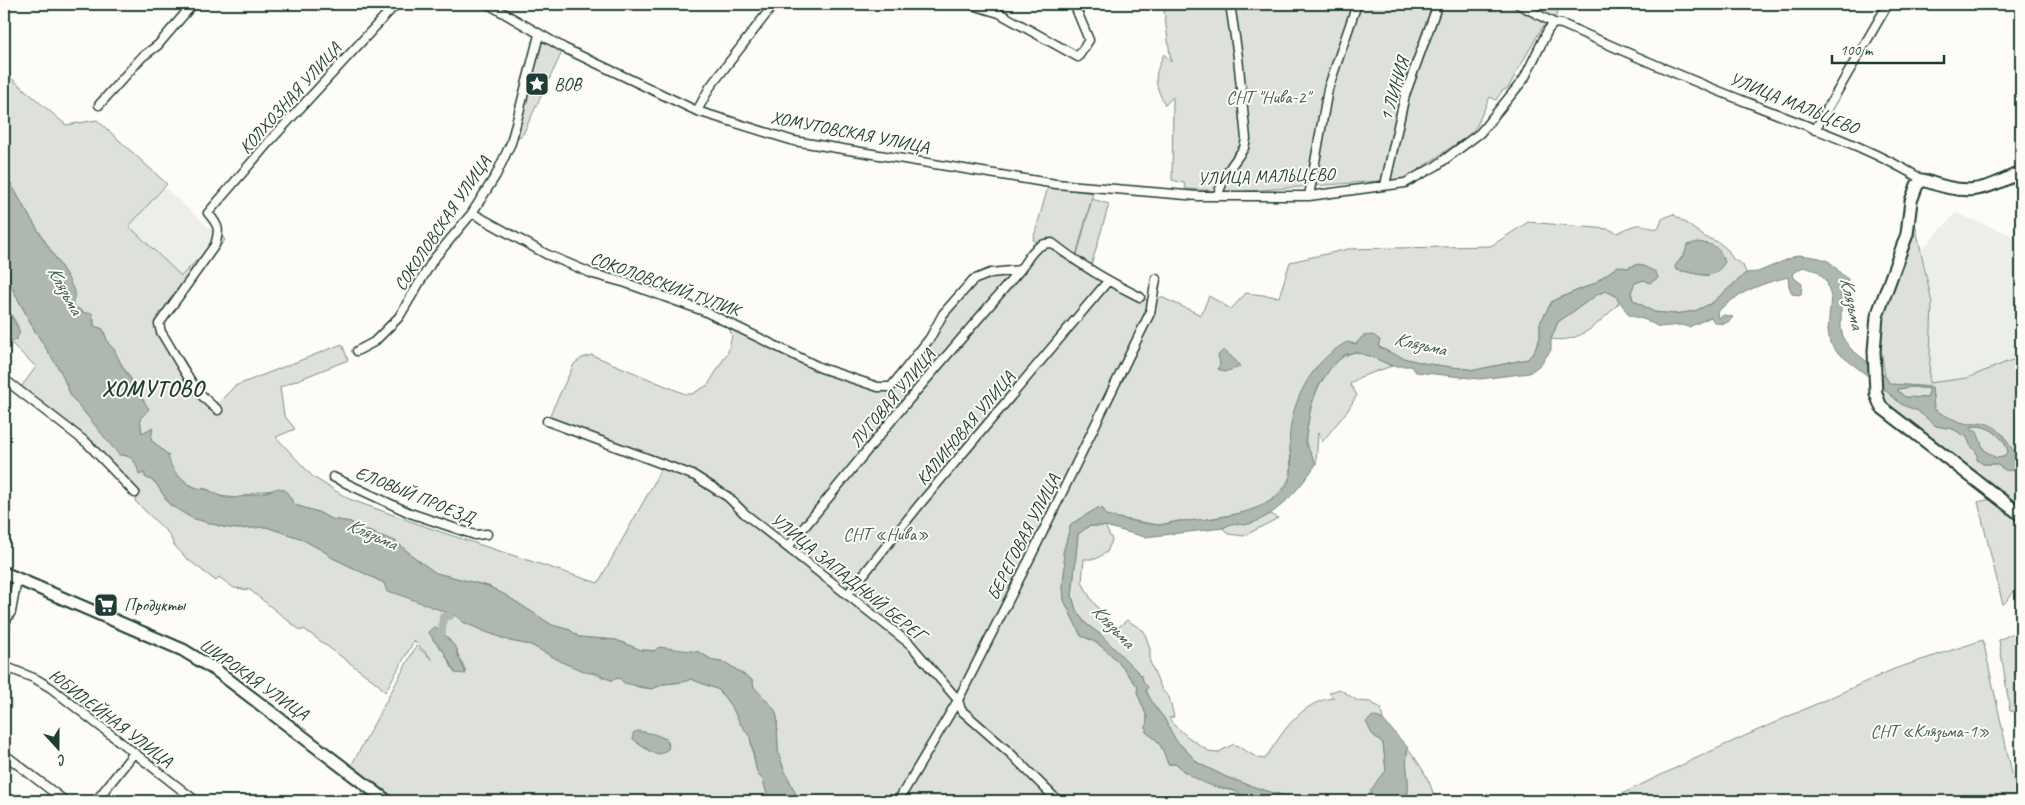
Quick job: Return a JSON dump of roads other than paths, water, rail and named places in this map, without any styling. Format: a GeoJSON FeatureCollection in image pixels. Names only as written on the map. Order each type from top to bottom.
{"type":"FeatureCollection","features":[{"type":"Feature","properties":{"kind":"street"},"geometry":{"type":"LineString","coordinates":[[99,105],[142,56],[158,45],[192,4]]}},
{"type":"Feature","properties":{"kind":"street","name":"КОЛХОЗНАЯ УЛИЦА"},"geometry":{"type":"LineString","coordinates":[[218,410],[208,403],[198,391],[161,332],[159,324],[215,245],[219,233],[216,223],[208,213],[396,4]]}},
{"type":"Feature","properties":{"kind":"street"},"geometry":{"type":"LineString","coordinates":[[697,111],[710,87],[774,4]]}},
{"type":"Feature","properties":{"kind":"street"},"geometry":{"type":"LineString","coordinates":[[970,4],[999,13],[1078,57],[1089,40],[1074,4]]}},
{"type":"Feature","properties":{"kind":"street"},"geometry":{"type":"LineString","coordinates":[[1217,196],[1227,172],[1244,148],[1246,139],[1238,57],[1230,4]]}},
{"type":"Feature","properties":{"kind":"street"},"geometry":{"type":"LineString","coordinates":[[1309,196],[1328,89],[1358,4]]}},
{"type":"Feature","properties":{"kind":"street","name":"1 ЛИНИЯ"},"geometry":{"type":"LineString","coordinates":[[1385,185],[1405,95],[1438,4]]}},
{"type":"Feature","properties":{"kind":"street","name":"УЛИЦА МАЛЬЦЕВО"},"geometry":{"type":"LineString","coordinates":[[1518,4],[1554,23],[1562,24],[1699,84],[1903,167],[1924,180],[1948,189],[1966,191],[1998,184],[2021,172]]}},
{"type":"Feature","properties":{"kind":"street"},"geometry":{"type":"LineString","coordinates":[[1815,130],[1888,4]]}},
{"type":"Feature","properties":{"kind":"street","name":"ХОМУТОВСКАЯ УЛИЦА"},"geometry":{"type":"LineString","coordinates":[[491,5],[539,35],[697,111],[794,141],[1056,184],[1174,195]]}},
{"type":"Feature","properties":{"kind":"street","name":"УЛИЦА МАЛЬЦЕВО"},"geometry":{"type":"LineString","coordinates":[[1174,195],[1309,196],[1404,184],[1436,166],[1480,133],[1524,79],[1548,30],[1554,23]]}},
{"type":"Feature","properties":{"kind":"street","name":"СОКОЛОВСКАЯ УЛИЦА"},"geometry":{"type":"LineString","coordinates":[[357,351],[374,342],[398,317],[433,260],[472,213],[496,174],[511,143],[539,35]]}},
{"type":"Feature","properties":{"kind":"street"},"geometry":{"type":"LineString","coordinates":[[1924,180],[1916,185],[1911,201],[1907,234],[1877,316],[1874,351],[1876,394],[1879,404],[1892,416],[2021,515]]}},
{"type":"Feature","properties":{"kind":"street","name":"СОКОЛОВСКИЙ ТУПИК"},"geometry":{"type":"LineString","coordinates":[[472,213],[546,254],[593,274],[704,311],[821,368],[878,387],[891,387],[930,338],[943,314],[973,280],[991,273],[1020,270]]}},
{"type":"Feature","properties":{"kind":"street","name":"ЛУГОВАЯ УЛИЦА"},"geometry":{"type":"LineString","coordinates":[[788,547],[1039,245],[1052,243],[1075,261],[1108,281]]}},
{"type":"Feature","properties":{"kind":"street","name":"БЕРЕГОВАЯ УЛИЦА"},"geometry":{"type":"LineString","coordinates":[[898,801],[958,700],[1032,554],[1150,313],[1156,279]]}},
{"type":"Feature","properties":{"kind":"street"},"geometry":{"type":"LineString","coordinates":[[1108,281],[1140,297]]}},
{"type":"Feature","properties":{"kind":"street","name":"КАЛИНОВАЯ УЛИЦА"},"geometry":{"type":"LineString","coordinates":[[846,595],[1108,281]]}},
{"type":"Feature","properties":{"kind":"street"},"geometry":{"type":"LineString","coordinates":[[4,379],[87,443],[135,493]]}},
{"type":"Feature","properties":{"kind":"street","name":"УЛИЦА ЗАПАДНЫЙ БЕРЕГ"},"geometry":{"type":"LineString","coordinates":[[547,421],[695,476],[728,497],[744,513],[910,644],[958,700],[961,710],[1010,753],[1058,801]]}},
{"type":"Feature","properties":{"kind":"street","name":"ЕЛОВЫЙ ПРОЕЗД"},"geometry":{"type":"LineString","coordinates":[[333,478],[410,512],[476,535],[488,534]]}},
{"type":"Feature","properties":{"kind":"street","name":"ШИРОКАЯ УЛИЦА"},"geometry":{"type":"LineString","coordinates":[[4,573],[183,650],[218,671],[387,801]]}},
{"type":"Feature","properties":{"kind":"street"},"geometry":{"type":"LineString","coordinates":[[4,624],[11,612],[17,579]]}},
{"type":"Feature","properties":{"kind":"street","name":"ЮБИЛЕЙНАЯ УЛИЦА"},"geometry":{"type":"LineString","coordinates":[[4,666],[36,679],[51,688],[196,801]]}},
{"type":"Feature","properties":{"kind":"street"},"geometry":{"type":"LineString","coordinates":[[96,801],[134,753]]}},
{"type":"Feature","properties":{"kind":"street"},"geometry":{"type":"LineString","coordinates":[[4,754],[65,801]]}},
{"type":"Feature","properties":{"kind":"water","name":"Клязьма"},"geometry":{"type":"Polygon","coordinates":[[[4,171],[26,211],[68,278],[75,293],[72,305],[85,313],[92,313],[94,326],[103,329],[108,343],[114,349],[122,366],[149,409],[140,419],[142,433],[153,427],[151,440],[168,455],[171,465],[182,480],[198,489],[207,489],[226,498],[252,495],[278,488],[285,490],[295,505],[318,512],[331,519],[351,522],[357,527],[395,541],[436,573],[488,586],[552,625],[570,630],[579,637],[616,640],[641,650],[654,651],[659,647],[699,652],[714,661],[726,663],[752,680],[754,687],[775,710],[778,751],[783,767],[799,801],[769,801],[763,780],[757,773],[750,737],[719,690],[691,679],[664,684],[652,689],[624,683],[619,678],[611,680],[596,673],[589,673],[566,664],[531,645],[510,641],[461,621],[456,616],[395,593],[387,592],[384,583],[331,557],[300,538],[266,527],[237,529],[223,527],[192,518],[170,505],[155,482],[145,477],[145,473],[139,475],[137,467],[131,458],[119,455],[71,396],[61,372],[35,331],[4,273],[4,171]]]}},
{"type":"Feature","properties":{"kind":"water"},"geometry":{"type":"Polygon","coordinates":[[[1698,242],[1712,245],[1718,249],[1725,262],[1720,269],[1709,275],[1676,270],[1675,266],[1685,253],[1687,245],[1698,242]]]}},
{"type":"Feature","properties":{"kind":"water"},"geometry":{"type":"Polygon","coordinates":[[[1798,255],[1820,258],[1835,266],[1848,279],[1847,283],[1841,286],[1841,329],[1844,340],[1851,349],[1885,376],[1890,384],[1932,387],[1934,409],[1941,413],[1962,422],[1970,424],[1981,423],[1996,428],[2015,452],[2021,451],[2021,466],[2015,467],[2017,471],[2005,470],[1996,464],[1983,464],[1977,460],[1977,453],[1970,445],[1967,437],[1953,429],[1936,426],[1918,411],[1901,404],[1837,352],[1830,343],[1828,330],[1831,297],[1827,282],[1817,271],[1803,267],[1793,273],[1794,278],[1802,284],[1801,295],[1792,294],[1788,277],[1758,286],[1742,294],[1717,312],[1718,318],[1724,315],[1733,317],[1722,324],[1714,322],[1711,317],[1689,327],[1681,325],[1659,327],[1646,320],[1629,315],[1616,296],[1606,291],[1598,294],[1558,322],[1551,339],[1551,350],[1540,365],[1529,373],[1480,379],[1416,372],[1411,366],[1392,366],[1370,356],[1355,352],[1344,355],[1332,366],[1318,387],[1311,405],[1305,442],[1316,464],[1296,491],[1279,508],[1259,520],[1245,525],[1232,524],[1223,528],[1145,537],[1105,526],[1089,526],[1078,534],[1072,596],[1076,610],[1085,623],[1101,635],[1141,675],[1148,687],[1146,691],[1175,739],[1198,763],[1226,777],[1266,791],[1307,801],[1276,801],[1265,798],[1243,801],[1241,794],[1237,792],[1197,779],[1177,764],[1168,764],[1160,746],[1146,732],[1147,717],[1137,692],[1138,687],[1106,650],[1081,636],[1064,600],[1065,566],[1063,553],[1071,524],[1098,508],[1103,509],[1106,515],[1113,517],[1161,525],[1180,521],[1210,519],[1245,512],[1262,506],[1276,497],[1286,487],[1291,473],[1290,431],[1292,418],[1301,392],[1308,379],[1325,358],[1347,342],[1356,344],[1363,336],[1373,335],[1380,340],[1378,346],[1401,357],[1413,361],[1475,370],[1528,359],[1534,352],[1540,338],[1540,323],[1552,301],[1593,284],[1618,266],[1627,268],[1639,264],[1656,272],[1658,278],[1650,283],[1644,280],[1635,283],[1631,292],[1633,300],[1654,312],[1675,314],[1695,311],[1712,303],[1746,273],[1758,272],[1798,255]],[[1913,387],[1898,389],[1898,391],[1905,397],[1927,398],[1930,389],[1913,387]],[[1971,427],[1972,430],[1977,432],[1984,450],[1996,458],[2004,457],[2008,451],[2000,438],[1988,428],[1971,427]]]}},
{"type":"Feature","properties":{"kind":"water"},"geometry":{"type":"Polygon","coordinates":[[[4,303],[20,332],[16,340],[10,342],[4,332],[4,303]]]}},
{"type":"Feature","properties":{"kind":"water"},"geometry":{"type":"Polygon","coordinates":[[[1224,350],[1240,367],[1224,372],[1218,369],[1220,363],[1218,355],[1224,350]]]}},
{"type":"Feature","properties":{"kind":"water"},"geometry":{"type":"Polygon","coordinates":[[[434,627],[444,634],[457,649],[466,674],[455,673],[444,652],[428,632],[434,627]]]}},
{"type":"Feature","properties":{"kind":"water"},"geometry":{"type":"Polygon","coordinates":[[[1373,716],[1383,720],[1408,748],[1406,761],[1408,795],[1406,801],[1382,801],[1370,792],[1386,771],[1383,743],[1372,734],[1366,722],[1373,716]]]}},
{"type":"Feature","properties":{"kind":"water"},"geometry":{"type":"Polygon","coordinates":[[[638,731],[662,738],[668,744],[668,749],[660,754],[651,752],[633,739],[633,733],[638,731]]]}},
{"type":"Feature","properties":{"kind":"waterway"},"geometry":{"type":"LineString","coordinates":[[442,632],[443,617],[450,616],[455,604]]}},
{"type":"Feature","properties":{"kind":"place","name":"ВОВ"},"geometry":{"type":"Point","coordinates":[537,84]}},
{"type":"Feature","properties":{"kind":"place","name":"Продукты"},"geometry":{"type":"Point","coordinates":[106,605]}},
{"type":"Feature","properties":{"kind":"district","name":"ХОМУТОВО"},"geometry":{"type":"Point","coordinates":[153,389]}},
{"type":"Feature","properties":{"kind":"park label","name":"СНТ \"Нива-2\""},"geometry":{"type":"Point","coordinates":[1268,97]}},
{"type":"Feature","properties":{"kind":"park label","name":"СНТ «Нива»"},"geometry":{"type":"Point","coordinates":[886,534]}},
{"type":"Feature","properties":{"kind":"park label","name":"СНТ «Клязьма-1»"},"geometry":{"type":"Point","coordinates":[1930,731]}}]}
